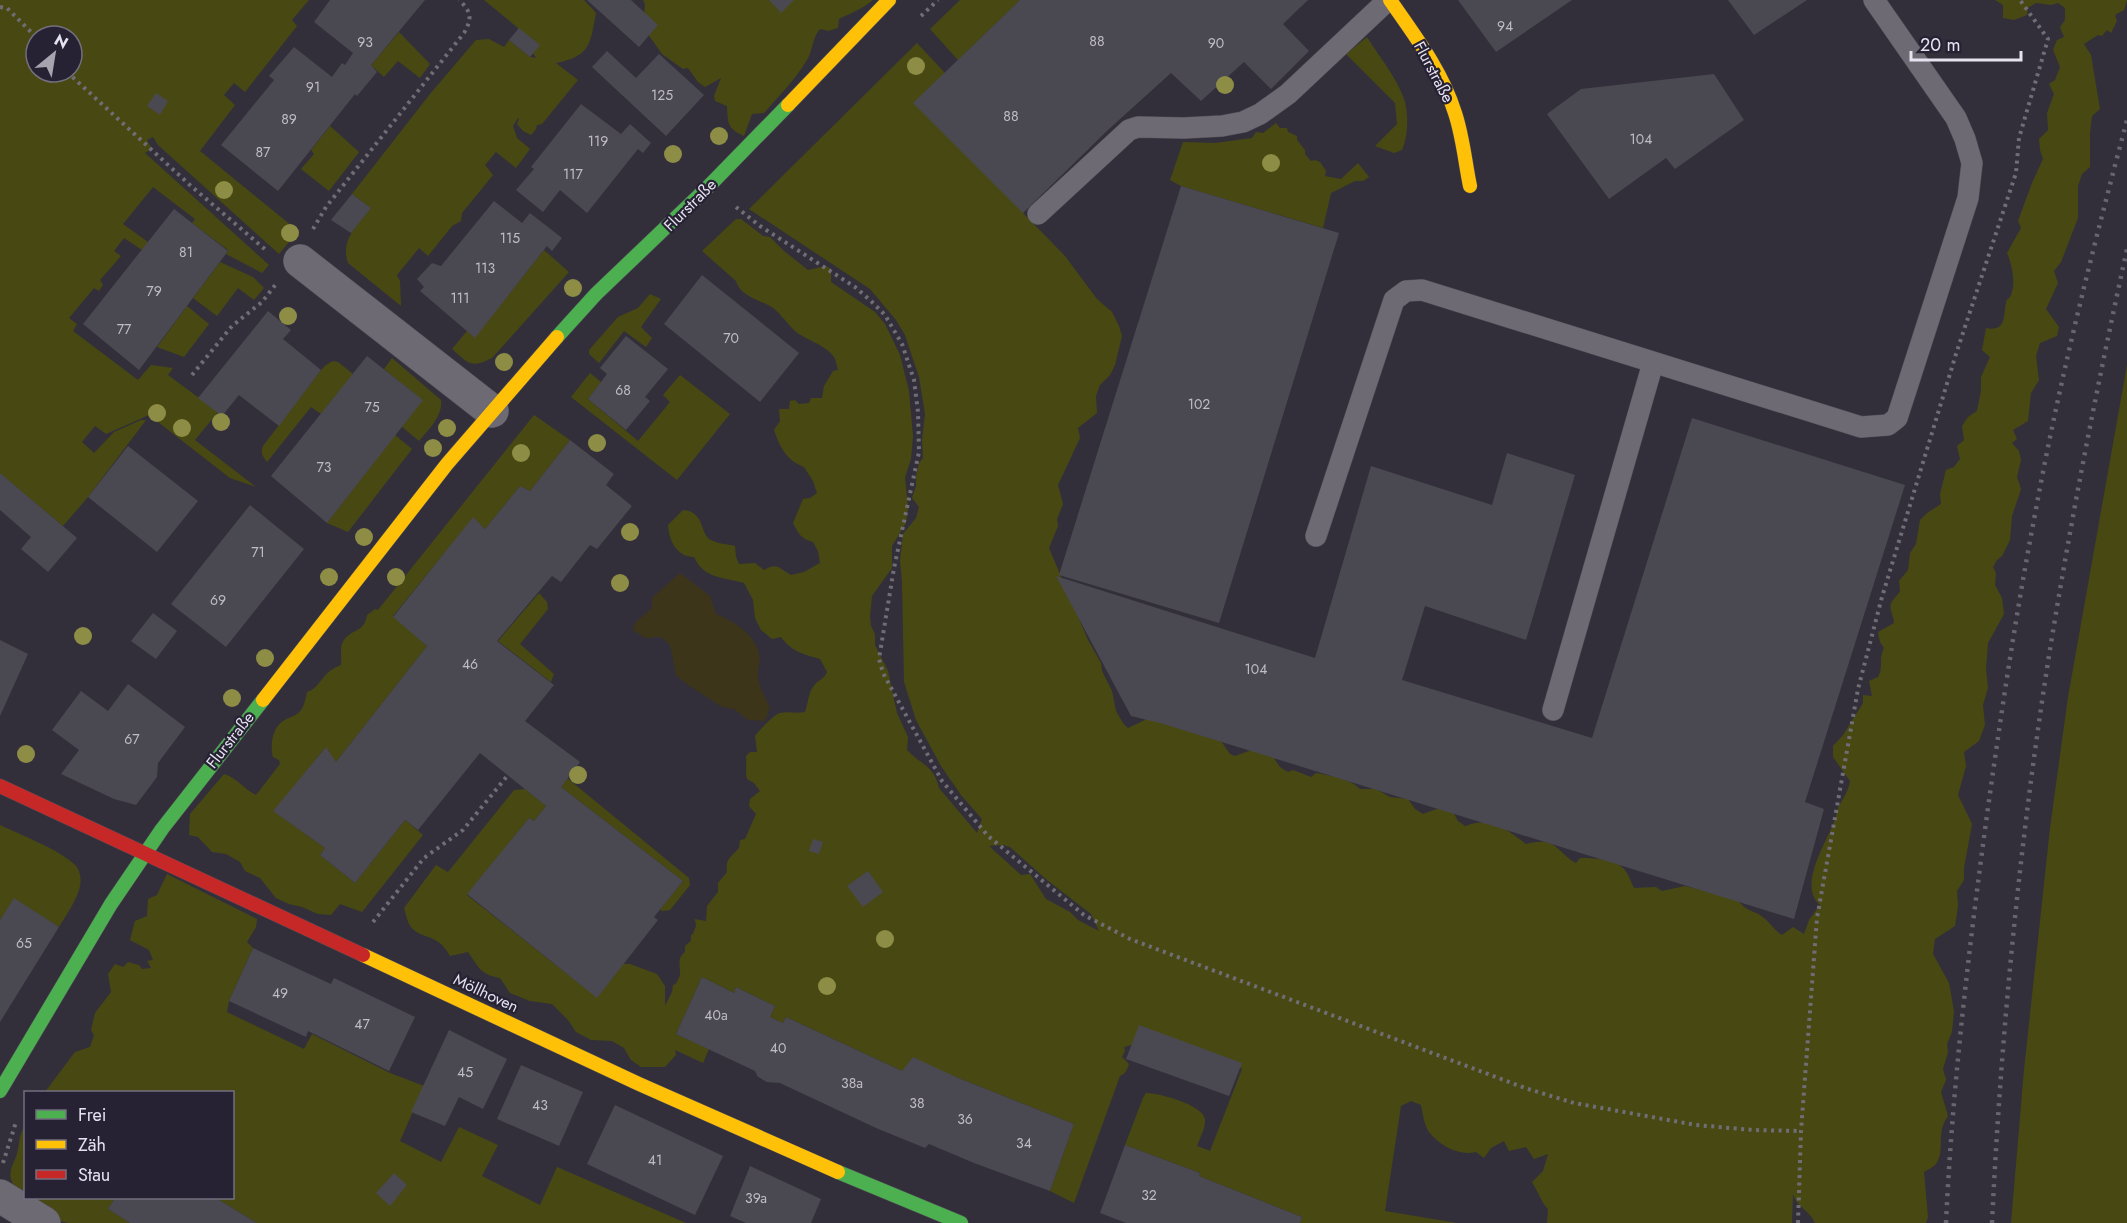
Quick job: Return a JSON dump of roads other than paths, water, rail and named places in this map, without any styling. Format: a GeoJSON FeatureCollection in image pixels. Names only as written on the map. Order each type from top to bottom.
{"type":"FeatureCollection","features":[{"type":"Feature","properties":{"kind":"street","name":"Flurstraße"},"geometry":{"type":"LineString","coordinates":[[0,1091],[111,904],[145,853],[192,788],[447,464],[596,294],[708,187],[890,0]]}},
{"type":"Feature","properties":{"kind":"street","name":"Flurstraße"},"geometry":{"type":"LineString","coordinates":[[1389,0],[1437,70],[1448,93],[1455,114],[1470,186]]}},
{"type":"Feature","properties":{"kind":"street"},"geometry":{"type":"LineString","coordinates":[[300,261],[492,411]]}},
{"type":"Feature","properties":{"kind":"street","name":"Möllhoven"},"geometry":{"type":"LineString","coordinates":[[0,786],[639,1084],[886,1193],[961,1223]]}},
{"type":"Feature","properties":{"kind":"street"},"geometry":{"type":"LineString","coordinates":[[0,1196],[44,1223]]}},
{"type":"Feature","properties":{"kind":"lane"},"geometry":{"type":"LineString","coordinates":[[1038,214],[1129,129],[1222,126],[1243,122],[1260,114],[1288,94],[1389,0]]}},
{"type":"Feature","properties":{"kind":"lane"},"geometry":{"type":"LineString","coordinates":[[1316,536],[1394,300],[1406,291],[1422,290],[1861,427],[1888,425],[1897,418],[1958,234],[1968,198],[1972,163],[1956,118],[1875,0]]}},
{"type":"Feature","properties":{"kind":"lane"},"geometry":{"type":"LineString","coordinates":[[1553,710],[1653,363]]}},
{"type":"Feature","properties":{"kind":"railway"},"geometry":{"type":"LineString","coordinates":[[1946,1223],[1952,1126],[1966,981],[2014,632],[2045,460],[2066,362],[2127,120]]}},
{"type":"Feature","properties":{"kind":"railway"},"geometry":{"type":"LineString","coordinates":[[1992,1223],[2006,1012],[2028,802],[2056,610],[2127,249]]}}]}
